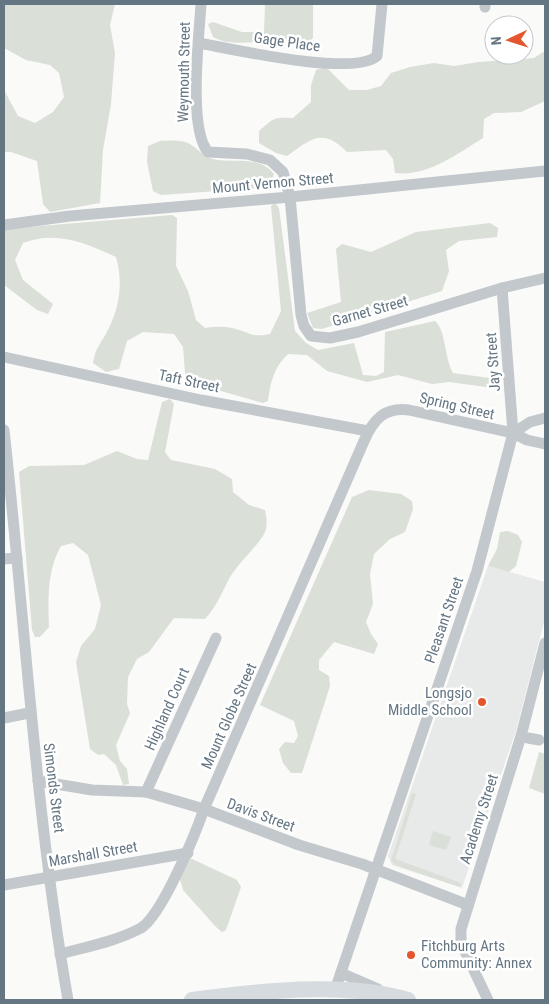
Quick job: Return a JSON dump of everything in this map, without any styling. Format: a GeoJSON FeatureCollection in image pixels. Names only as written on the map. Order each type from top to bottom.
{"type":"FeatureCollection","features":[{"type":"Feature","properties":{"kind":"main road"},"geometry":{"type":"LineString","coordinates":[[192,1000],[262,992],[335,990],[401,998]]}},
{"type":"Feature","properties":{"kind":"street","name":"Weymouth Street"},"geometry":{"type":"LineString","coordinates":[[201,4],[196,113],[202,145],[208,152],[247,154],[270,160],[283,172],[290,197]]}},
{"type":"Feature","properties":{"kind":"street","name":"Gage Place"},"geometry":{"type":"LineString","coordinates":[[199,43],[323,63],[354,63],[372,60],[377,56],[382,4]]}},
{"type":"Feature","properties":{"kind":"street","name":"Mount Vernon Street"},"geometry":{"type":"LineString","coordinates":[[4,225],[70,216],[290,197],[545,171]]}},
{"type":"Feature","properties":{"kind":"street","name":"Garnet Street"},"geometry":{"type":"LineString","coordinates":[[290,197],[302,321],[308,332],[314,337],[330,338],[358,332],[502,288],[545,278]]}},
{"type":"Feature","properties":{"kind":"street","name":"Jay Street"},"geometry":{"type":"LineString","coordinates":[[502,288],[513,433]]}},
{"type":"Feature","properties":{"kind":"street","name":"Taft Street"},"geometry":{"type":"LineString","coordinates":[[4,358],[201,400],[368,431]]}},
{"type":"Feature","properties":{"kind":"street","name":"Spring Street"},"geometry":{"type":"LineString","coordinates":[[368,431],[383,414],[401,409],[513,433],[527,440],[545,444]]}},
{"type":"Feature","properties":{"kind":"street"},"geometry":{"type":"LineString","coordinates":[[513,433],[530,422],[545,418]]}},
{"type":"Feature","properties":{"kind":"street","name":"Simonds Street"},"geometry":{"type":"LineString","coordinates":[[4,430],[17,558],[29,713],[60,954],[68,1000]]}},
{"type":"Feature","properties":{"kind":"street","name":"Mount Globe Street"},"geometry":{"type":"LineString","coordinates":[[60,954],[142,927],[153,916],[188,853],[204,809],[368,431]]}},
{"type":"Feature","properties":{"kind":"street","name":"Pleasant Street"},"geometry":{"type":"LineString","coordinates":[[335,990],[477,571],[513,433]]}},
{"type":"Feature","properties":{"kind":"street"},"geometry":{"type":"LineString","coordinates":[[4,559],[17,558]]}},
{"type":"Feature","properties":{"kind":"street","name":"Highland Court"},"geometry":{"type":"LineString","coordinates":[[146,792],[216,638]]}},
{"type":"Feature","properties":{"kind":"street","name":"Academy Street"},"geometry":{"type":"LineString","coordinates":[[488,1000],[461,943],[461,930],[521,736],[545,643]]}},
{"type":"Feature","properties":{"kind":"street"},"geometry":{"type":"LineString","coordinates":[[4,718],[29,713]]}},
{"type":"Feature","properties":{"kind":"street","name":"Davis Street"},"geometry":{"type":"LineString","coordinates":[[38,782],[92,790],[146,792],[204,809],[468,905]]}},
{"type":"Feature","properties":{"kind":"street","name":"Marshall Street"},"geometry":{"type":"LineString","coordinates":[[4,885],[188,853]]}},
{"type":"Feature","properties":{"kind":"street"},"geometry":{"type":"LineString","coordinates":[[341,973],[401,998]]}},
{"type":"Feature","properties":{"kind":"shaded area"},"geometry":{"type":"Polygon","coordinates":[[[4,4],[115,4],[110,25],[115,53],[111,104],[103,150],[100,203],[50,212],[43,204],[37,161],[11,152],[4,152],[4,90],[18,116],[35,123],[53,112],[64,97],[59,73],[50,65],[26,60],[4,48],[4,4]]]}},
{"type":"Feature","properties":{"kind":"shaded area"},"geometry":{"type":"Polygon","coordinates":[[[265,4],[313,4],[313,38],[305,46],[286,40],[238,43],[224,42],[213,37],[208,24],[213,22],[242,32],[264,32],[265,4]]]}},
{"type":"Feature","properties":{"kind":"shaded area"},"geometry":{"type":"Polygon","coordinates":[[[545,51],[545,101],[521,112],[494,113],[484,119],[483,138],[430,168],[407,173],[395,173],[393,159],[386,150],[347,152],[331,140],[324,138],[311,140],[287,156],[276,153],[259,143],[259,131],[268,123],[277,118],[293,118],[311,102],[311,85],[316,70],[326,67],[349,90],[367,90],[381,86],[391,73],[410,67],[434,63],[454,66],[484,62],[484,65],[534,65],[534,58],[545,51]]]}},
{"type":"Feature","properties":{"kind":"shaded area"},"geometry":{"type":"Polygon","coordinates":[[[160,141],[186,142],[213,159],[261,164],[274,174],[271,183],[260,188],[161,195],[153,191],[147,162],[148,146],[160,141]]]}},
{"type":"Feature","properties":{"kind":"shaded area"},"geometry":{"type":"Polygon","coordinates":[[[275,203],[279,208],[295,331],[306,343],[318,350],[354,343],[363,375],[376,376],[384,372],[385,332],[435,321],[439,325],[453,373],[497,379],[498,385],[486,387],[449,382],[432,384],[398,375],[367,382],[327,371],[307,355],[288,354],[279,364],[270,388],[268,401],[263,403],[189,382],[185,373],[183,347],[174,334],[143,332],[127,341],[119,369],[106,372],[93,363],[97,348],[107,333],[118,302],[120,284],[116,257],[82,243],[59,238],[35,239],[23,243],[15,260],[23,280],[53,304],[48,314],[37,310],[4,285],[4,229],[172,215],[177,218],[176,266],[188,291],[196,320],[205,328],[225,327],[254,335],[270,334],[281,311],[271,206],[275,203]]]}},
{"type":"Feature","properties":{"kind":"shaded area"},"geometry":{"type":"Polygon","coordinates":[[[490,223],[498,228],[497,237],[459,241],[446,250],[449,271],[442,291],[322,329],[313,328],[307,313],[341,302],[336,249],[342,244],[371,252],[416,232],[490,223]]]}},
{"type":"Feature","properties":{"kind":"shaded area"},"geometry":{"type":"Polygon","coordinates":[[[170,399],[174,404],[165,452],[171,460],[215,469],[232,479],[233,492],[249,505],[265,510],[267,520],[265,533],[233,573],[216,605],[205,619],[174,618],[149,652],[137,659],[128,677],[127,704],[130,713],[116,745],[120,761],[127,769],[129,784],[123,785],[116,765],[104,754],[98,755],[90,749],[76,662],[81,646],[95,629],[101,605],[88,555],[73,543],[61,546],[56,555],[51,575],[49,627],[40,637],[35,637],[32,630],[19,472],[29,466],[84,465],[117,451],[137,459],[148,460],[162,402],[170,399]]]}},
{"type":"Feature","properties":{"kind":"shaded area"},"geometry":{"type":"Polygon","coordinates":[[[369,490],[401,494],[412,501],[413,509],[405,532],[390,539],[374,554],[370,574],[373,604],[366,622],[378,644],[374,654],[334,642],[319,660],[319,670],[329,676],[330,686],[302,773],[291,773],[283,763],[279,749],[285,742],[294,743],[298,736],[294,721],[260,705],[352,497],[369,490]]]}},
{"type":"Feature","properties":{"kind":"shaded area"},"geometry":{"type":"Polygon","coordinates":[[[508,531],[518,535],[522,542],[516,566],[509,572],[488,566],[497,549],[500,532],[508,531]]]}},
{"type":"Feature","properties":{"kind":"shaded area","name":"Longsjo Middle School"},"geometry":{"type":"Polygon","coordinates":[[[488,566],[545,582],[545,618],[516,731],[462,888],[392,865],[388,856],[488,566]]]}},
{"type":"Feature","properties":{"kind":"shaded area"},"geometry":{"type":"Polygon","coordinates":[[[539,752],[545,754],[545,794],[529,788],[539,752]]]}},
{"type":"Feature","properties":{"kind":"shaded area"},"geometry":{"type":"Polygon","coordinates":[[[412,793],[416,794],[395,859],[461,883],[460,887],[395,865],[391,861],[412,793]]]}},
{"type":"Feature","properties":{"kind":"shaded area"},"geometry":{"type":"Polygon","coordinates":[[[433,831],[451,837],[446,850],[429,845],[433,831]]]}},
{"type":"Feature","properties":{"kind":"shaded area"},"geometry":{"type":"Polygon","coordinates":[[[190,858],[237,880],[241,887],[226,930],[222,932],[183,890],[180,879],[190,858]]]}},
{"type":"Feature","properties":{"kind":"place","name":"Longsjo Middle School"},"geometry":{"type":"Point","coordinates":[482,702]}},
{"type":"Feature","properties":{"kind":"place","name":"Fitchburg Arts Community: Annex"},"geometry":{"type":"Point","coordinates":[411,955]}}]}
